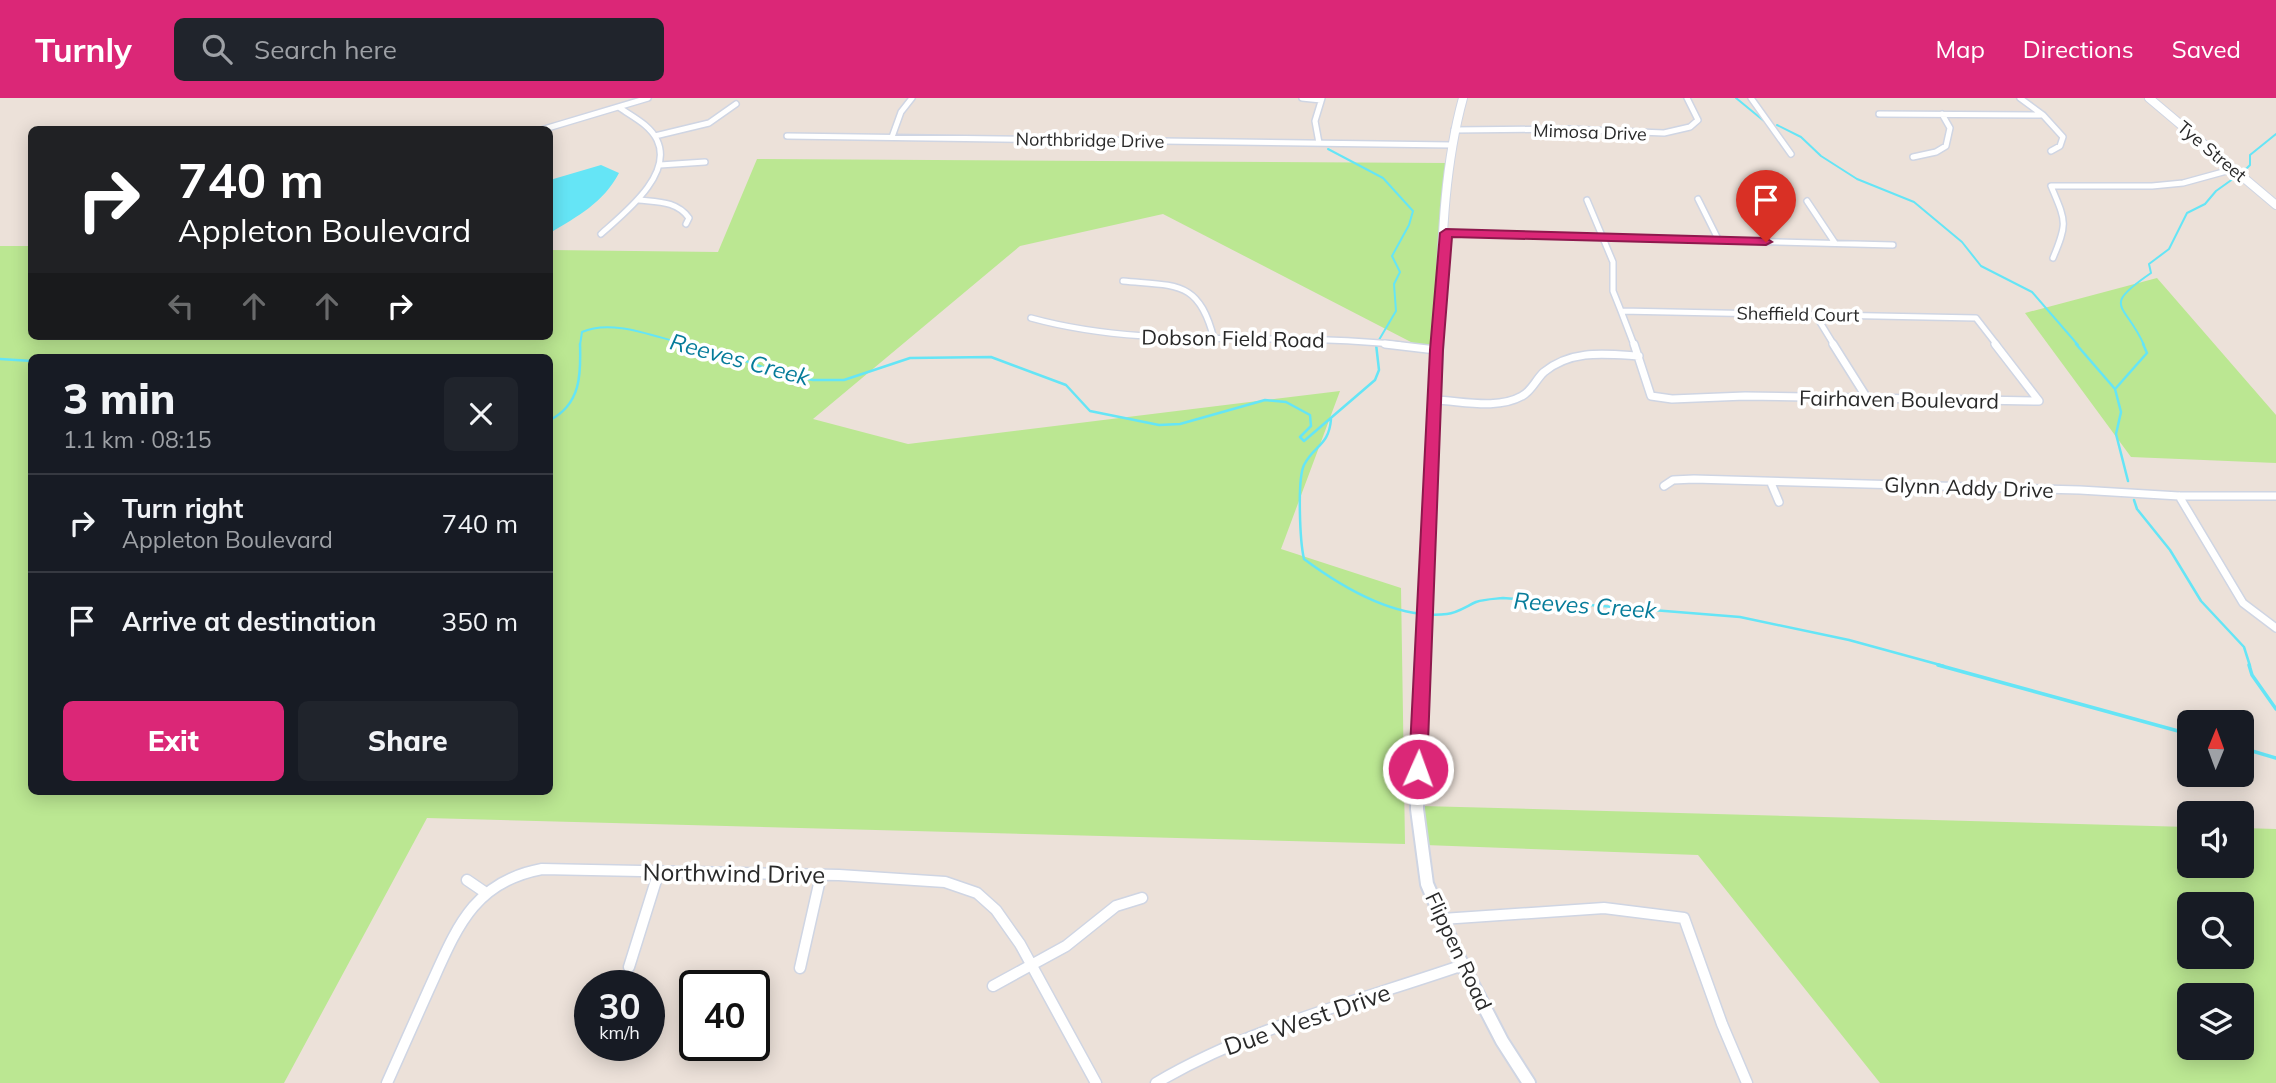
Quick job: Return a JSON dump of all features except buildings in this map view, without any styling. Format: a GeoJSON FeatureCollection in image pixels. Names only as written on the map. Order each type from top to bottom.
{"type":"FeatureCollection","features":[{"type":"Feature","properties":{"kind":"street"},"geometry":{"type":"LineString","coordinates":[[553,126],[648,98]]}},
{"type":"Feature","properties":{"kind":"street"},"geometry":{"type":"LineString","coordinates":[[892,138],[901,112],[912,98]]}},
{"type":"Feature","properties":{"kind":"street"},"geometry":{"type":"LineString","coordinates":[[1302,98],[1322,99],[1315,121],[1319,143]]}},
{"type":"Feature","properties":{"kind":"street","name":"Flippen Road"},"geometry":{"type":"LineString","coordinates":[[1463,98],[1454,130],[1447,176],[1421,661],[1417,808],[1427,884],[1463,965],[1502,1041],[1529,1083]]}},
{"type":"Feature","properties":{"kind":"street","name":"Mimosa Drive"},"geometry":{"type":"LineString","coordinates":[[1454,130],[1567,129],[1664,133],[1690,127],[1698,120],[1687,98]]}},
{"type":"Feature","properties":{"kind":"street"},"geometry":{"type":"LineString","coordinates":[[1751,98],[1791,154]]}},
{"type":"Feature","properties":{"kind":"street"},"geometry":{"type":"LineString","coordinates":[[2021,98],[2043,115],[2063,137],[2060,146],[2051,151]]}},
{"type":"Feature","properties":{"kind":"street","name":"Tye Street"},"geometry":{"type":"LineString","coordinates":[[2148,98],[2276,205]]}},
{"type":"Feature","properties":{"kind":"street"},"geometry":{"type":"LineString","coordinates":[[655,136],[712,123],[726,116],[736,104]]}},
{"type":"Feature","properties":{"kind":"street"},"geometry":{"type":"LineString","coordinates":[[601,234],[639,200],[653,183],[660,165],[660,145],[655,136],[620,108]]}},
{"type":"Feature","properties":{"kind":"street"},"geometry":{"type":"LineString","coordinates":[[1879,114],[2043,115]]}},
{"type":"Feature","properties":{"kind":"street"},"geometry":{"type":"LineString","coordinates":[[1913,157],[1936,152],[1946,146],[1950,128],[1942,114]]}},
{"type":"Feature","properties":{"kind":"street","name":"Northbridge Drive"},"geometry":{"type":"LineString","coordinates":[[788,136],[1451,145]]}},
{"type":"Feature","properties":{"kind":"street"},"geometry":{"type":"LineString","coordinates":[[660,165],[705,162]]}},
{"type":"Feature","properties":{"kind":"street"},"geometry":{"type":"LineString","coordinates":[[2053,258],[2065,230],[2062,212],[2051,186],[2162,185],[2183,183],[2234,169]]}},
{"type":"Feature","properties":{"kind":"street"},"geometry":{"type":"LineString","coordinates":[[1698,199],[1719,241]]}},
{"type":"Feature","properties":{"kind":"street"},"geometry":{"type":"LineString","coordinates":[[639,200],[670,203],[684,209],[689,218],[686,224]]}},
{"type":"Feature","properties":{"kind":"street"},"geometry":{"type":"LineString","coordinates":[[1435,400],[1499,401],[1523,396],[1544,372],[1563,359],[1585,353],[1639,356],[1613,291],[1613,262],[1587,200]]}},
{"type":"Feature","properties":{"kind":"street"},"geometry":{"type":"LineString","coordinates":[[1807,201],[1835,243]]}},
{"type":"Feature","properties":{"kind":"street"},"geometry":{"type":"LineString","coordinates":[[1446,233],[1893,245]]}},
{"type":"Feature","properties":{"kind":"street"},"geometry":{"type":"LineString","coordinates":[[1122,282],[1176,288],[1194,295],[1205,308],[1214,339]]}},
{"type":"Feature","properties":{"kind":"street","name":"Sheffield Court"},"geometry":{"type":"LineString","coordinates":[[1619,311],[1976,318]]}},
{"type":"Feature","properties":{"kind":"street"},"geometry":{"type":"LineString","coordinates":[[1815,314],[1867,398]]}},
{"type":"Feature","properties":{"kind":"street","name":"Dobson Field Road"},"geometry":{"type":"LineString","coordinates":[[1031,318],[1101,335],[1214,339],[1345,339],[1436,350]]}},
{"type":"Feature","properties":{"kind":"street","name":"Fairhaven Boulevard"},"geometry":{"type":"LineString","coordinates":[[1639,356],[1651,396],[1654,397],[2039,401],[1976,318]]}},
{"type":"Feature","properties":{"kind":"street","name":"Glynn Addy Drive"},"geometry":{"type":"LineString","coordinates":[[1664,486],[1673,480],[2276,496]]}},
{"type":"Feature","properties":{"kind":"street"},"geometry":{"type":"LineString","coordinates":[[1771,483],[1779,502]]}},
{"type":"Feature","properties":{"kind":"street"},"geometry":{"type":"LineString","coordinates":[[2179,495],[2243,603],[2276,628]]}},
{"type":"Feature","properties":{"kind":"street","name":"Northwind Drive"},"geometry":{"type":"LineString","coordinates":[[387,1083],[457,927],[474,903],[486,892],[519,872],[542,869],[821,875],[945,882],[977,893],[996,911],[1032,967],[1096,1083]]}},
{"type":"Feature","properties":{"kind":"street"},"geometry":{"type":"LineString","coordinates":[[629,967],[659,871]]}},
{"type":"Feature","properties":{"kind":"street"},"geometry":{"type":"LineString","coordinates":[[800,968],[821,875]]}},
{"type":"Feature","properties":{"kind":"street"},"geometry":{"type":"LineString","coordinates":[[467,880],[486,892]]}},
{"type":"Feature","properties":{"kind":"street"},"geometry":{"type":"LineString","coordinates":[[993,986],[1066,946],[1116,905],[1142,898]]}},
{"type":"Feature","properties":{"kind":"street"},"geometry":{"type":"LineString","coordinates":[[1442,919],[1604,908],[1684,918],[1745,1083]]}},
{"type":"Feature","properties":{"kind":"street","name":"Due West Drive"},"geometry":{"type":"LineString","coordinates":[[1156,1083],[1221,1047],[1256,1032],[1463,965]]}},
{"type":"Feature","properties":{"kind":"green space"},"geometry":{"type":"Polygon","coordinates":[[[757,159],[1447,163],[1438,356],[1163,214],[1020,246],[813,419],[908,444],[1340,391],[1281,549],[1401,588],[1405,844],[427,818],[284,1083],[0,1083],[0,246],[28,246],[28,340],[553,340],[553,250],[718,252],[757,159]]]}},
{"type":"Feature","properties":{"kind":"green space"},"geometry":{"type":"Polygon","coordinates":[[[2157,278],[2276,415],[2276,463],[2131,457],[2025,313],[2157,278]]]}},
{"type":"Feature","properties":{"kind":"green space"},"geometry":{"type":"Polygon","coordinates":[[[1422,806],[2177,827],[2177,878],[2254,878],[2254,828],[2276,829],[2276,1083],[1880,1083],[1698,855],[1425,845],[1422,806]]]}},
{"type":"Feature","properties":{"kind":"water"},"geometry":{"type":"Polygon","coordinates":[[[601,165],[619,173],[598,201],[553,231],[553,179],[601,165]]]}},
{"type":"Feature","properties":{"kind":"waterway"},"geometry":{"type":"LineString","coordinates":[[1736,98],[1764,121]]}},
{"type":"Feature","properties":{"kind":"waterway"},"geometry":{"type":"LineString","coordinates":[[1777,125],[1801,137],[1821,156],[1857,179],[1914,202],[1962,242],[1981,266],[2032,292],[2078,345]]}},
{"type":"Feature","properties":{"kind":"waterway"},"geometry":{"type":"LineString","coordinates":[[2242,173],[2250,165],[2250,155],[2276,134]]}},
{"type":"Feature","properties":{"kind":"waterway"},"geometry":{"type":"LineString","coordinates":[[1328,149],[1383,178],[1413,211],[1409,225],[1392,256],[1400,272],[1394,284],[1396,311],[1376,345]]}},
{"type":"Feature","properties":{"kind":"waterway"},"geometry":{"type":"LineString","coordinates":[[2144,345],[2124,313],[2121,300],[2135,284],[2151,273],[2149,264],[2169,249],[2187,213],[2205,204],[2216,191],[2237,176]]}},
{"type":"Feature","properties":{"kind":"waterway","name":"Reeves Creek"},"geometry":{"type":"LineString","coordinates":[[580,345],[582,332],[607,327],[689,345]]}},
{"type":"Feature","properties":{"kind":"waterway","name":"Reeves Creek"},"geometry":{"type":"LineString","coordinates":[[681,344],[729,355],[785,375],[813,380],[844,380],[910,358],[991,357],[1066,385],[1090,411],[1159,425],[1180,424],[1265,400],[1286,402],[1310,415],[1311,426],[1300,437],[1304,441],[1375,380],[1379,370],[1376,345]]}},
{"type":"Feature","properties":{"kind":"waterway"},"geometry":{"type":"LineString","coordinates":[[2076,344],[2115,389],[2121,412],[2116,434],[2128,481]]}},
{"type":"Feature","properties":{"kind":"waterway"},"geometry":{"type":"LineString","coordinates":[[2116,388],[2147,353],[2143,344]]}},
{"type":"Feature","properties":{"kind":"waterway","name":"Reeves Creek"},"geometry":{"type":"LineString","coordinates":[[553,418],[568,406],[577,387],[580,345]]}},
{"type":"Feature","properties":{"kind":"waterway","name":"Reeves Creek"},"geometry":{"type":"LineString","coordinates":[[0,359],[28,361]]}},
{"type":"Feature","properties":{"kind":"waterway","name":"Reeves Creek"},"geometry":{"type":"LineString","coordinates":[[1331,419],[1327,435],[1308,458],[1302,473],[1300,511],[1304,559],[1371,600],[1428,615],[1451,613],[1476,602],[1503,598],[1740,617],[1849,640],[1944,666]]}},
{"type":"Feature","properties":{"kind":"waterway"},"geometry":{"type":"LineString","coordinates":[[2134,500],[2137,509],[2170,550],[2201,601],[2244,647],[2250,666]]}},
{"type":"Feature","properties":{"kind":"waterway","name":"Reeves Creek"},"geometry":{"type":"LineString","coordinates":[[1938,665],[2177,731]]}},
{"type":"Feature","properties":{"kind":"waterway"},"geometry":{"type":"LineString","coordinates":[[2249,665],[2252,675],[2276,709]]}},
{"type":"Feature","properties":{"kind":"waterway","name":"Reeves Creek"},"geometry":{"type":"LineString","coordinates":[[2254,752],[2276,758]]}},
{"type":"Feature","properties":{"kind":"route"},"geometry":{"type":"LineString","coordinates":[[1418,769],[1436,350],[1446,233],[1766,242]]}}]}
